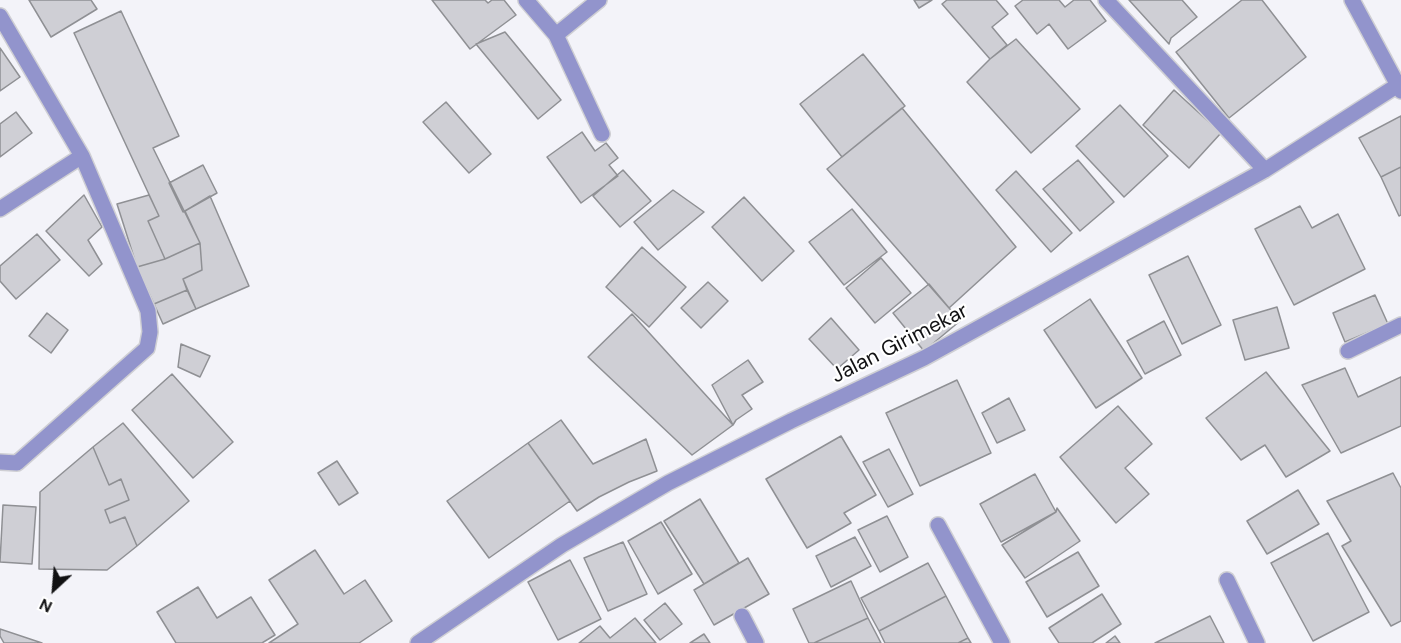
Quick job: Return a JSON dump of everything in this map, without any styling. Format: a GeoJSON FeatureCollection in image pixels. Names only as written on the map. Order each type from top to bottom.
{"type":"FeatureCollection","features":[{"type":"Feature","properties":{"kind":"street"},"geometry":{"type":"LineString","coordinates":[[526,0],[556,35],[602,134]]}},
{"type":"Feature","properties":{"kind":"street"},"geometry":{"type":"LineString","coordinates":[[556,35],[599,0]]}},
{"type":"Feature","properties":{"kind":"street"},"geometry":{"type":"LineString","coordinates":[[1106,0],[1265,170]]}},
{"type":"Feature","properties":{"kind":"street"},"geometry":{"type":"LineString","coordinates":[[1352,0],[1400,86]]}},
{"type":"Feature","properties":{"kind":"street"},"geometry":{"type":"LineString","coordinates":[[0,16],[82,156],[148,311],[150,332],[147,348],[18,463],[0,462]]}},
{"type":"Feature","properties":{"kind":"street","name":"Jalan Girimekar"},"geometry":{"type":"LineString","coordinates":[[418,643],[562,545],[668,483],[801,416],[924,358],[1265,170],[1400,86]]}},
{"type":"Feature","properties":{"kind":"street"},"geometry":{"type":"LineString","coordinates":[[0,209],[82,156]]}},
{"type":"Feature","properties":{"kind":"street"},"geometry":{"type":"LineString","coordinates":[[1348,351],[1401,325]]}},
{"type":"Feature","properties":{"kind":"street"},"geometry":{"type":"LineString","coordinates":[[938,525],[1002,643]]}},
{"type":"Feature","properties":{"kind":"street"},"geometry":{"type":"LineString","coordinates":[[1227,580],[1257,643]]}},
{"type":"Feature","properties":{"kind":"street"},"geometry":{"type":"LineString","coordinates":[[742,616],[756,643]]}},
{"type":"Feature","properties":{"kind":"building"},"geometry":{"type":"Polygon","coordinates":[[[29,0],[91,0],[97,9],[51,37],[29,0]]]}},
{"type":"Feature","properties":{"kind":"building"},"geometry":{"type":"Polygon","coordinates":[[[432,0],[485,0],[488,3],[492,0],[504,0],[516,15],[470,49],[432,0]]]}},
{"type":"Feature","properties":{"kind":"building"},"geometry":{"type":"Polygon","coordinates":[[[914,0],[932,0],[919,8],[914,0]]]}},
{"type":"Feature","properties":{"kind":"building"},"geometry":{"type":"Polygon","coordinates":[[[947,0],[996,0],[1008,14],[992,27],[1007,45],[990,59],[942,4],[947,0]]]}},
{"type":"Feature","properties":{"kind":"building"},"geometry":{"type":"Polygon","coordinates":[[[1023,0],[1059,0],[1065,7],[1074,0],[1090,0],[1106,21],[1068,49],[1049,24],[1037,34],[1015,6],[1023,0]]]}},
{"type":"Feature","properties":{"kind":"building"},"geometry":{"type":"Polygon","coordinates":[[[1129,0],[1182,0],[1197,17],[1171,38],[1169,44],[1129,0]]]}},
{"type":"Feature","properties":{"kind":"building"},"geometry":{"type":"Polygon","coordinates":[[[1242,0],[1262,0],[1306,57],[1229,118],[1176,52],[1242,0]]]}},
{"type":"Feature","properties":{"kind":"building"},"geometry":{"type":"Polygon","coordinates":[[[121,11],[179,136],[153,148],[200,243],[165,259],[148,221],[159,216],[74,33],[121,11]]]}},
{"type":"Feature","properties":{"kind":"building"},"geometry":{"type":"Polygon","coordinates":[[[505,32],[561,100],[538,119],[476,44],[505,32]]]}},
{"type":"Feature","properties":{"kind":"building"},"geometry":{"type":"Polygon","coordinates":[[[1016,39],[1080,109],[1031,153],[967,82],[990,59],[1016,39]]]}},
{"type":"Feature","properties":{"kind":"building"},"geometry":{"type":"Polygon","coordinates":[[[0,48],[20,77],[0,91],[0,48]]]}},
{"type":"Feature","properties":{"kind":"building"},"geometry":{"type":"Polygon","coordinates":[[[863,54],[905,106],[842,157],[800,104],[863,54]]]}},
{"type":"Feature","properties":{"kind":"building"},"geometry":{"type":"Polygon","coordinates":[[[1174,90],[1221,133],[1189,168],[1143,125],[1174,90]]]}},
{"type":"Feature","properties":{"kind":"building"},"geometry":{"type":"Polygon","coordinates":[[[446,102],[491,154],[469,173],[423,122],[446,102]]]}},
{"type":"Feature","properties":{"kind":"building"},"geometry":{"type":"Polygon","coordinates":[[[1120,105],[1168,156],[1124,197],[1076,146],[1120,105]]]}},
{"type":"Feature","properties":{"kind":"building"},"geometry":{"type":"Polygon","coordinates":[[[902,108],[1016,247],[949,308],[827,169],[902,108]]]}},
{"type":"Feature","properties":{"kind":"building"},"geometry":{"type":"Polygon","coordinates":[[[16,112],[32,133],[0,157],[0,124],[16,112]]]}},
{"type":"Feature","properties":{"kind":"building"},"geometry":{"type":"Polygon","coordinates":[[[1401,116],[1401,167],[1381,177],[1359,138],[1401,116]]]}},
{"type":"Feature","properties":{"kind":"building"},"geometry":{"type":"Polygon","coordinates":[[[582,132],[595,151],[606,143],[618,158],[609,165],[618,176],[581,203],[547,157],[582,132]]]}},
{"type":"Feature","properties":{"kind":"building"},"geometry":{"type":"Polygon","coordinates":[[[1078,160],[1114,202],[1080,231],[1043,189],[1078,160]]]}},
{"type":"Feature","properties":{"kind":"building"},"geometry":{"type":"Polygon","coordinates":[[[203,165],[217,193],[183,212],[169,183],[203,165]]]}},
{"type":"Feature","properties":{"kind":"building"},"geometry":{"type":"Polygon","coordinates":[[[1401,167],[1401,215],[1399,216],[1381,177],[1401,167]]]}},
{"type":"Feature","properties":{"kind":"building"},"geometry":{"type":"Polygon","coordinates":[[[623,170],[651,201],[620,227],[593,196],[623,170]]]}},
{"type":"Feature","properties":{"kind":"building"},"geometry":{"type":"Polygon","coordinates":[[[1016,171],[1072,233],[1051,252],[996,190],[1016,171]]]}},
{"type":"Feature","properties":{"kind":"building"},"geometry":{"type":"Polygon","coordinates":[[[673,190],[704,212],[658,250],[634,222],[673,190]]]}},
{"type":"Feature","properties":{"kind":"building"},"geometry":{"type":"Polygon","coordinates":[[[84,195],[102,227],[88,240],[102,264],[89,276],[46,231],[84,195]]]}},
{"type":"Feature","properties":{"kind":"building"},"geometry":{"type":"Polygon","coordinates":[[[149,195],[159,216],[148,221],[165,259],[137,267],[117,204],[149,195]]]}},
{"type":"Feature","properties":{"kind":"building"},"geometry":{"type":"Polygon","coordinates":[[[210,196],[249,286],[196,309],[183,279],[202,270],[200,243],[185,211],[210,196]]]}},
{"type":"Feature","properties":{"kind":"building"},"geometry":{"type":"Polygon","coordinates":[[[744,197],[794,251],[762,281],[712,227],[744,197]]]}},
{"type":"Feature","properties":{"kind":"building"},"geometry":{"type":"Polygon","coordinates":[[[1300,206],[1312,228],[1338,214],[1365,269],[1294,305],[1255,229],[1300,206]]]}},
{"type":"Feature","properties":{"kind":"building"},"geometry":{"type":"Polygon","coordinates":[[[852,209],[887,252],[844,285],[809,242],[852,209]]]}},
{"type":"Feature","properties":{"kind":"building"},"geometry":{"type":"Polygon","coordinates":[[[37,234],[60,260],[16,299],[0,281],[0,266],[37,234]]]}},
{"type":"Feature","properties":{"kind":"building"},"geometry":{"type":"Polygon","coordinates":[[[200,243],[202,270],[183,279],[187,290],[154,304],[137,267],[165,259],[200,243]]]}},
{"type":"Feature","properties":{"kind":"building"},"geometry":{"type":"Polygon","coordinates":[[[642,247],[686,287],[649,327],[606,287],[642,247]]]}},
{"type":"Feature","properties":{"kind":"building"},"geometry":{"type":"Polygon","coordinates":[[[1188,256],[1221,325],[1182,344],[1149,275],[1188,256]]]}},
{"type":"Feature","properties":{"kind":"building"},"geometry":{"type":"Polygon","coordinates":[[[881,258],[911,293],[875,323],[846,288],[881,258]]]}},
{"type":"Feature","properties":{"kind":"building"},"geometry":{"type":"Polygon","coordinates":[[[708,282],[728,301],[701,328],[681,308],[708,282]]]}},
{"type":"Feature","properties":{"kind":"building"},"geometry":{"type":"Polygon","coordinates":[[[929,284],[960,321],[924,351],[893,313],[929,284]]]}},
{"type":"Feature","properties":{"kind":"building"},"geometry":{"type":"Polygon","coordinates":[[[187,290],[196,309],[163,324],[154,304],[187,290]]]}},
{"type":"Feature","properties":{"kind":"building"},"geometry":{"type":"Polygon","coordinates":[[[1375,295],[1388,324],[1345,342],[1333,313],[1375,295]]]}},
{"type":"Feature","properties":{"kind":"building"},"geometry":{"type":"Polygon","coordinates":[[[1090,299],[1142,378],[1096,408],[1044,330],[1090,299]]]}},
{"type":"Feature","properties":{"kind":"building"},"geometry":{"type":"Polygon","coordinates":[[[1277,307],[1289,348],[1245,360],[1233,320],[1277,307]]]}},
{"type":"Feature","properties":{"kind":"building"},"geometry":{"type":"Polygon","coordinates":[[[47,313],[68,330],[51,353],[29,336],[47,313]]]}},
{"type":"Feature","properties":{"kind":"building"},"geometry":{"type":"Polygon","coordinates":[[[632,314],[733,425],[692,455],[588,357],[632,314]]]}},
{"type":"Feature","properties":{"kind":"building"},"geometry":{"type":"Polygon","coordinates":[[[831,318],[859,350],[837,369],[809,339],[831,318]]]}},
{"type":"Feature","properties":{"kind":"building"},"geometry":{"type":"Polygon","coordinates":[[[1164,321],[1181,355],[1145,374],[1127,341],[1164,321]]]}},
{"type":"Feature","properties":{"kind":"building"},"geometry":{"type":"Polygon","coordinates":[[[181,344],[210,356],[200,377],[178,367],[181,344]]]}},
{"type":"Feature","properties":{"kind":"building"},"geometry":{"type":"Polygon","coordinates":[[[748,360],[763,382],[742,395],[752,409],[736,420],[733,425],[712,385],[748,360]]]}},
{"type":"Feature","properties":{"kind":"building"},"geometry":{"type":"Polygon","coordinates":[[[1345,368],[1358,397],[1401,377],[1401,426],[1341,453],[1302,385],[1345,368]]]}},
{"type":"Feature","properties":{"kind":"building"},"geometry":{"type":"Polygon","coordinates":[[[1266,372],[1330,451],[1286,477],[1265,445],[1241,460],[1206,418],[1266,372]]]}},
{"type":"Feature","properties":{"kind":"building"},"geometry":{"type":"Polygon","coordinates":[[[172,374],[233,442],[193,478],[132,410],[172,374]]]}},
{"type":"Feature","properties":{"kind":"building"},"geometry":{"type":"Polygon","coordinates":[[[957,380],[991,453],[920,486],[886,413],[957,380]]]}},
{"type":"Feature","properties":{"kind":"building"},"geometry":{"type":"Polygon","coordinates":[[[1009,398],[1025,430],[997,443],[982,413],[1009,398]]]}},
{"type":"Feature","properties":{"kind":"building"},"geometry":{"type":"Polygon","coordinates":[[[1118,406],[1152,444],[1125,468],[1149,494],[1116,523],[1060,457],[1118,406]]]}},
{"type":"Feature","properties":{"kind":"building"},"geometry":{"type":"Polygon","coordinates":[[[561,420],[593,464],[646,439],[657,471],[599,497],[577,511],[528,443],[561,420]]]}},
{"type":"Feature","properties":{"kind":"building"},"geometry":{"type":"Polygon","coordinates":[[[123,423],[189,501],[137,546],[125,517],[110,523],[105,510],[129,500],[121,479],[109,485],[93,447],[123,423]]]}},
{"type":"Feature","properties":{"kind":"building"},"geometry":{"type":"Polygon","coordinates":[[[841,436],[876,495],[844,513],[851,523],[807,548],[766,479],[841,436]]]}},
{"type":"Feature","properties":{"kind":"building"},"geometry":{"type":"Polygon","coordinates":[[[528,443],[570,501],[489,558],[447,501],[528,443]]]}},
{"type":"Feature","properties":{"kind":"building"},"geometry":{"type":"Polygon","coordinates":[[[93,447],[109,485],[121,479],[129,500],[105,510],[110,523],[125,517],[137,546],[107,570],[39,569],[40,492],[93,447]]]}},
{"type":"Feature","properties":{"kind":"building"},"geometry":{"type":"Polygon","coordinates":[[[889,449],[913,494],[888,507],[863,462],[889,449]]]}},
{"type":"Feature","properties":{"kind":"building"},"geometry":{"type":"Polygon","coordinates":[[[337,461],[358,493],[339,505],[318,473],[337,461]]]}},
{"type":"Feature","properties":{"kind":"building"},"geometry":{"type":"Polygon","coordinates":[[[1393,473],[1401,488],[1401,621],[1391,626],[1342,546],[1351,541],[1327,501],[1393,473]]]}},
{"type":"Feature","properties":{"kind":"building"},"geometry":{"type":"Polygon","coordinates":[[[1035,474],[1056,512],[1001,542],[980,504],[1035,474]]]}},
{"type":"Feature","properties":{"kind":"building"},"geometry":{"type":"Polygon","coordinates":[[[1298,490],[1319,524],[1267,554],[1247,521],[1298,490]]]}},
{"type":"Feature","properties":{"kind":"building"},"geometry":{"type":"Polygon","coordinates":[[[700,499],[739,563],[704,584],[664,521],[700,499]]]}},
{"type":"Feature","properties":{"kind":"building"},"geometry":{"type":"Polygon","coordinates":[[[3,505],[36,507],[32,564],[0,562],[3,505]]]}},
{"type":"Feature","properties":{"kind":"building"},"geometry":{"type":"Polygon","coordinates":[[[1057,508],[1080,541],[1025,578],[1002,545],[1056,512],[1057,508]]]}},
{"type":"Feature","properties":{"kind":"building"},"geometry":{"type":"Polygon","coordinates":[[[887,516],[908,557],[880,572],[858,530],[887,516]]]}},
{"type":"Feature","properties":{"kind":"building"},"geometry":{"type":"Polygon","coordinates":[[[661,522],[692,574],[658,594],[628,541],[661,522]]]}},
{"type":"Feature","properties":{"kind":"building"},"geometry":{"type":"Polygon","coordinates":[[[1328,533],[1369,612],[1313,641],[1271,563],[1328,533]]]}},
{"type":"Feature","properties":{"kind":"building"},"geometry":{"type":"Polygon","coordinates":[[[855,537],[871,566],[831,587],[816,556],[855,537]]]}},
{"type":"Feature","properties":{"kind":"building"},"geometry":{"type":"Polygon","coordinates":[[[623,542],[647,594],[608,611],[584,558],[623,542]]]}},
{"type":"Feature","properties":{"kind":"building"},"geometry":{"type":"Polygon","coordinates":[[[315,550],[344,594],[365,580],[392,621],[359,643],[269,643],[298,624],[269,580],[315,550]]]}},
{"type":"Feature","properties":{"kind":"building"},"geometry":{"type":"Polygon","coordinates":[[[1078,552],[1099,586],[1047,617],[1026,582],[1078,552]]]}},
{"type":"Feature","properties":{"kind":"building"},"geometry":{"type":"Polygon","coordinates":[[[748,558],[769,594],[714,625],[694,590],[748,558]]]}},
{"type":"Feature","properties":{"kind":"building"},"geometry":{"type":"Polygon","coordinates":[[[570,560],[601,619],[558,640],[528,582],[570,560]]]}},
{"type":"Feature","properties":{"kind":"building"},"geometry":{"type":"Polygon","coordinates":[[[928,563],[946,596],[879,631],[861,598],[928,563]]]}},
{"type":"Feature","properties":{"kind":"building"},"geometry":{"type":"Polygon","coordinates":[[[851,581],[868,618],[814,643],[809,643],[793,609],[851,581]]]}},
{"type":"Feature","properties":{"kind":"building"},"geometry":{"type":"Polygon","coordinates":[[[198,587],[217,618],[251,597],[275,635],[262,643],[176,643],[157,612],[198,587]]]}},
{"type":"Feature","properties":{"kind":"building"},"geometry":{"type":"Polygon","coordinates":[[[1102,594],[1121,624],[1092,643],[1059,643],[1049,628],[1102,594]]]}},
{"type":"Feature","properties":{"kind":"building"},"geometry":{"type":"Polygon","coordinates":[[[946,596],[968,638],[958,643],[885,643],[879,631],[946,596]]]}},
{"type":"Feature","properties":{"kind":"building"},"geometry":{"type":"Polygon","coordinates":[[[665,603],[682,624],[660,640],[644,620],[665,603]]]}},
{"type":"Feature","properties":{"kind":"building"},"geometry":{"type":"Polygon","coordinates":[[[1210,616],[1224,643],[1155,643],[1210,616]]]}},
{"type":"Feature","properties":{"kind":"building"},"geometry":{"type":"Polygon","coordinates":[[[635,618],[656,643],[579,643],[600,626],[610,638],[635,618]]]}},
{"type":"Feature","properties":{"kind":"building"},"geometry":{"type":"Polygon","coordinates":[[[868,618],[881,643],[814,643],[868,618]]]}},
{"type":"Feature","properties":{"kind":"building"},"geometry":{"type":"Polygon","coordinates":[[[0,629],[42,643],[4,643],[0,636],[0,629]]]}},
{"type":"Feature","properties":{"kind":"building"},"geometry":{"type":"Polygon","coordinates":[[[704,634],[710,643],[690,643],[704,634]]]}},
{"type":"Feature","properties":{"kind":"building"},"geometry":{"type":"Polygon","coordinates":[[[1115,636],[1120,643],[1106,643],[1115,636]]]}},
{"type":"Feature","properties":{"kind":"building"},"geometry":{"type":"Polygon","coordinates":[[[968,638],[971,643],[958,643],[968,638]]]}}]}
